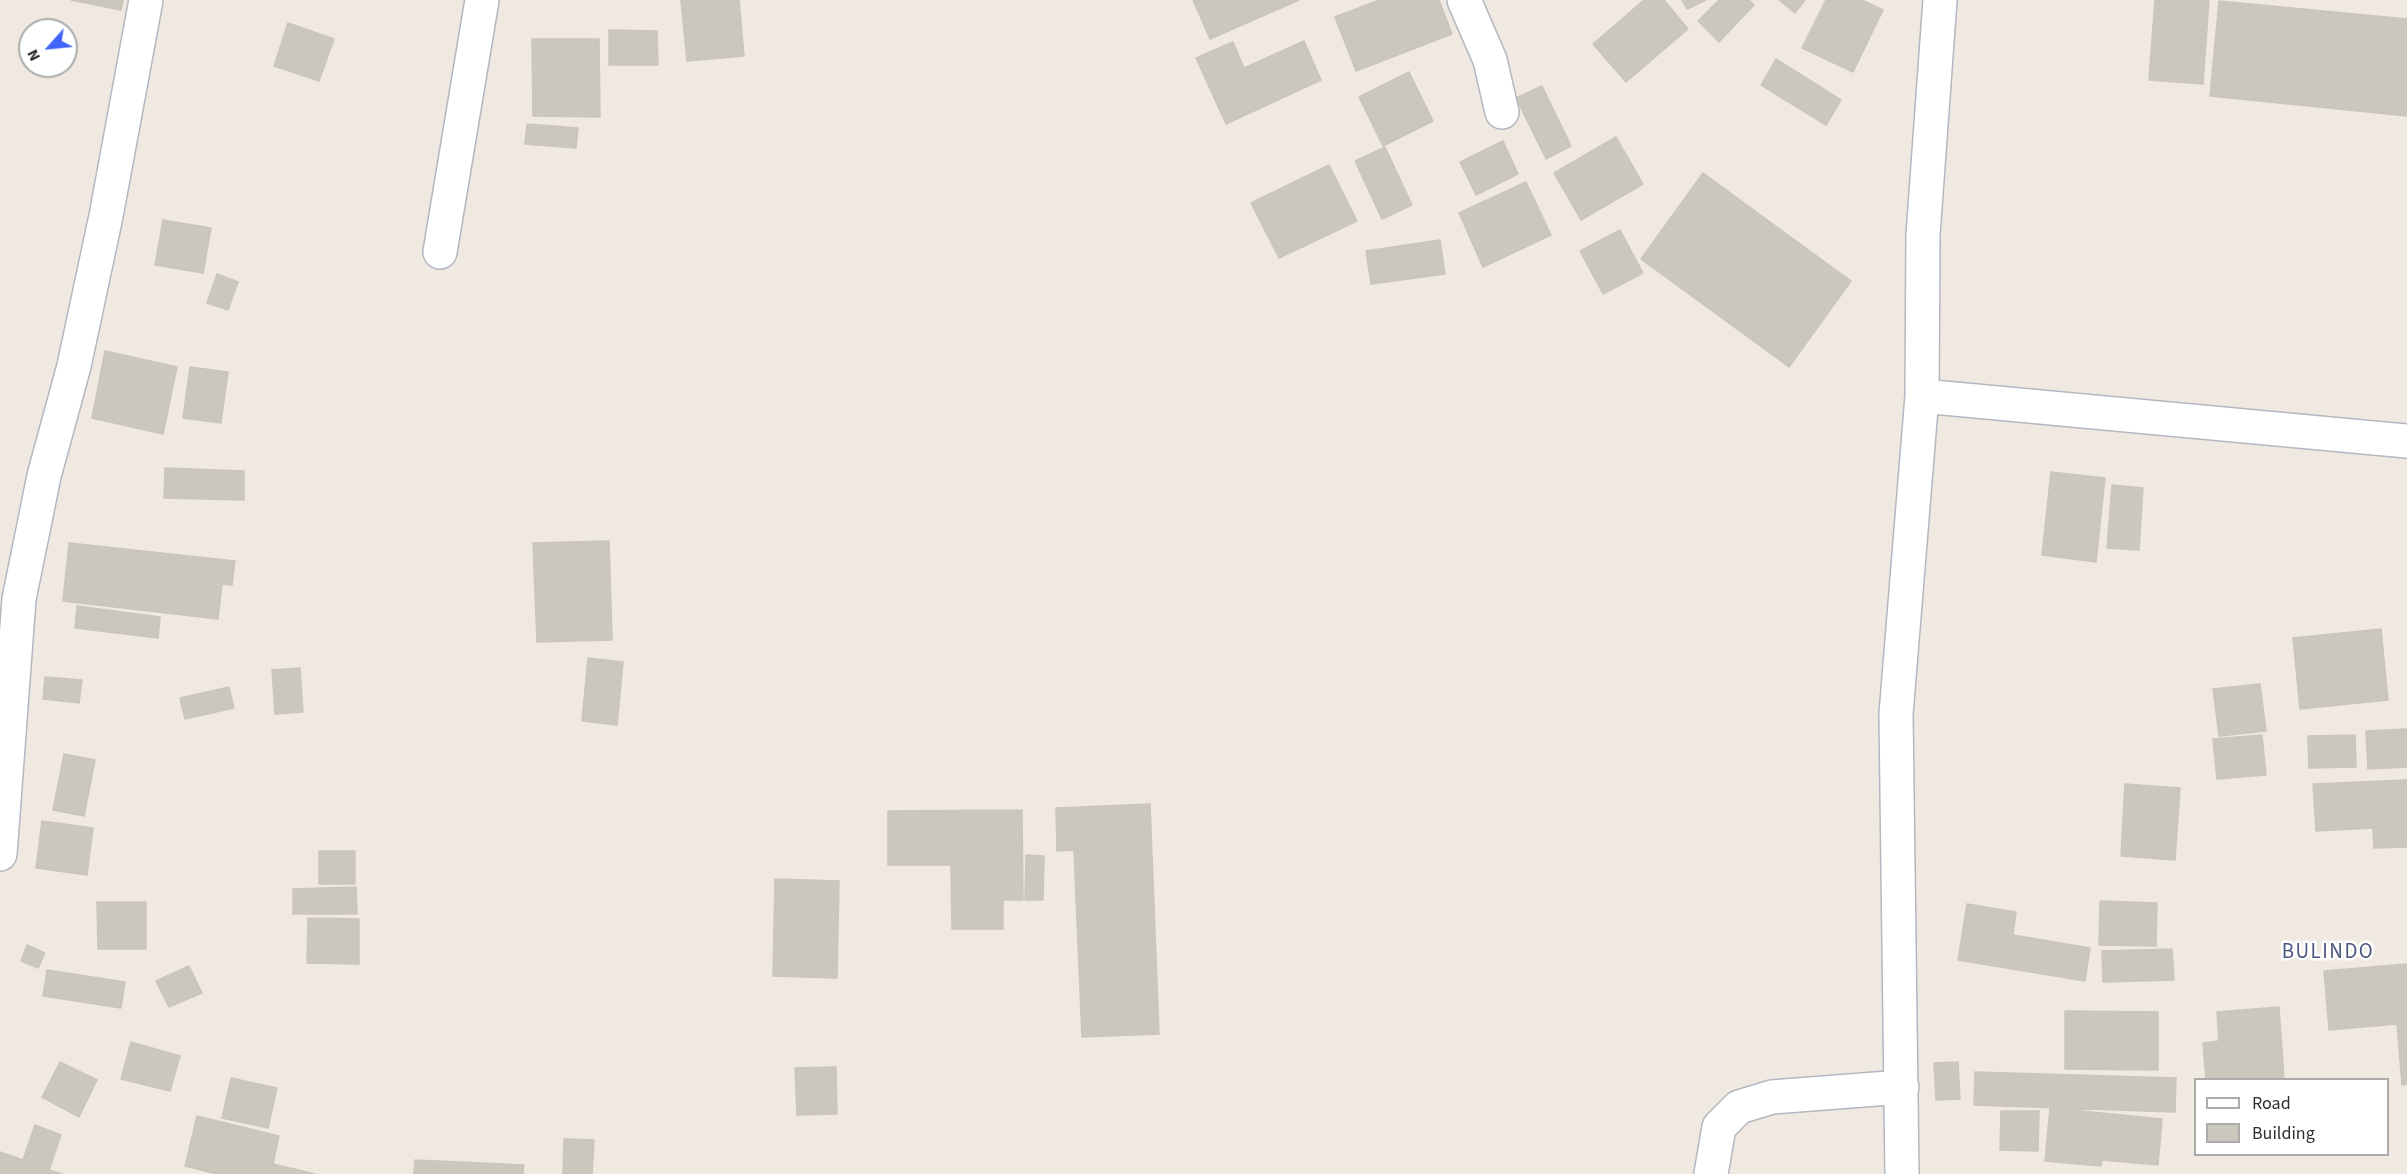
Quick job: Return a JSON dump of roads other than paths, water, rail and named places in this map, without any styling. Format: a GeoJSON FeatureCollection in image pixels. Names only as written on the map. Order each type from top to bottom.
{"type":"FeatureCollection","features":[{"type":"Feature","properties":{"kind":"street"},"geometry":{"type":"LineString","coordinates":[[0,854],[19,599],[44,476],[79,343],[146,0]]}},
{"type":"Feature","properties":{"kind":"street"},"geometry":{"type":"LineString","coordinates":[[440,252],[482,0]]}},
{"type":"Feature","properties":{"kind":"street"},"geometry":{"type":"LineString","coordinates":[[1464,0],[1490,60],[1502,112]]}},
{"type":"Feature","properties":{"kind":"street"},"geometry":{"type":"LineString","coordinates":[[1902,1174],[1896,714],[1922,396],[1923,235],[1940,0]]}},
{"type":"Feature","properties":{"kind":"street"},"geometry":{"type":"LineString","coordinates":[[1922,396],[2407,441]]}},
{"type":"Feature","properties":{"kind":"street"},"geometry":{"type":"LineString","coordinates":[[1711,1174],[1719,1127],[1739,1107],[1772,1097],[1902,1087]]}},
{"type":"Feature","properties":{"kind":"district","name":"BULINDO"},"geometry":{"type":"Point","coordinates":[2328,953]}}]}
